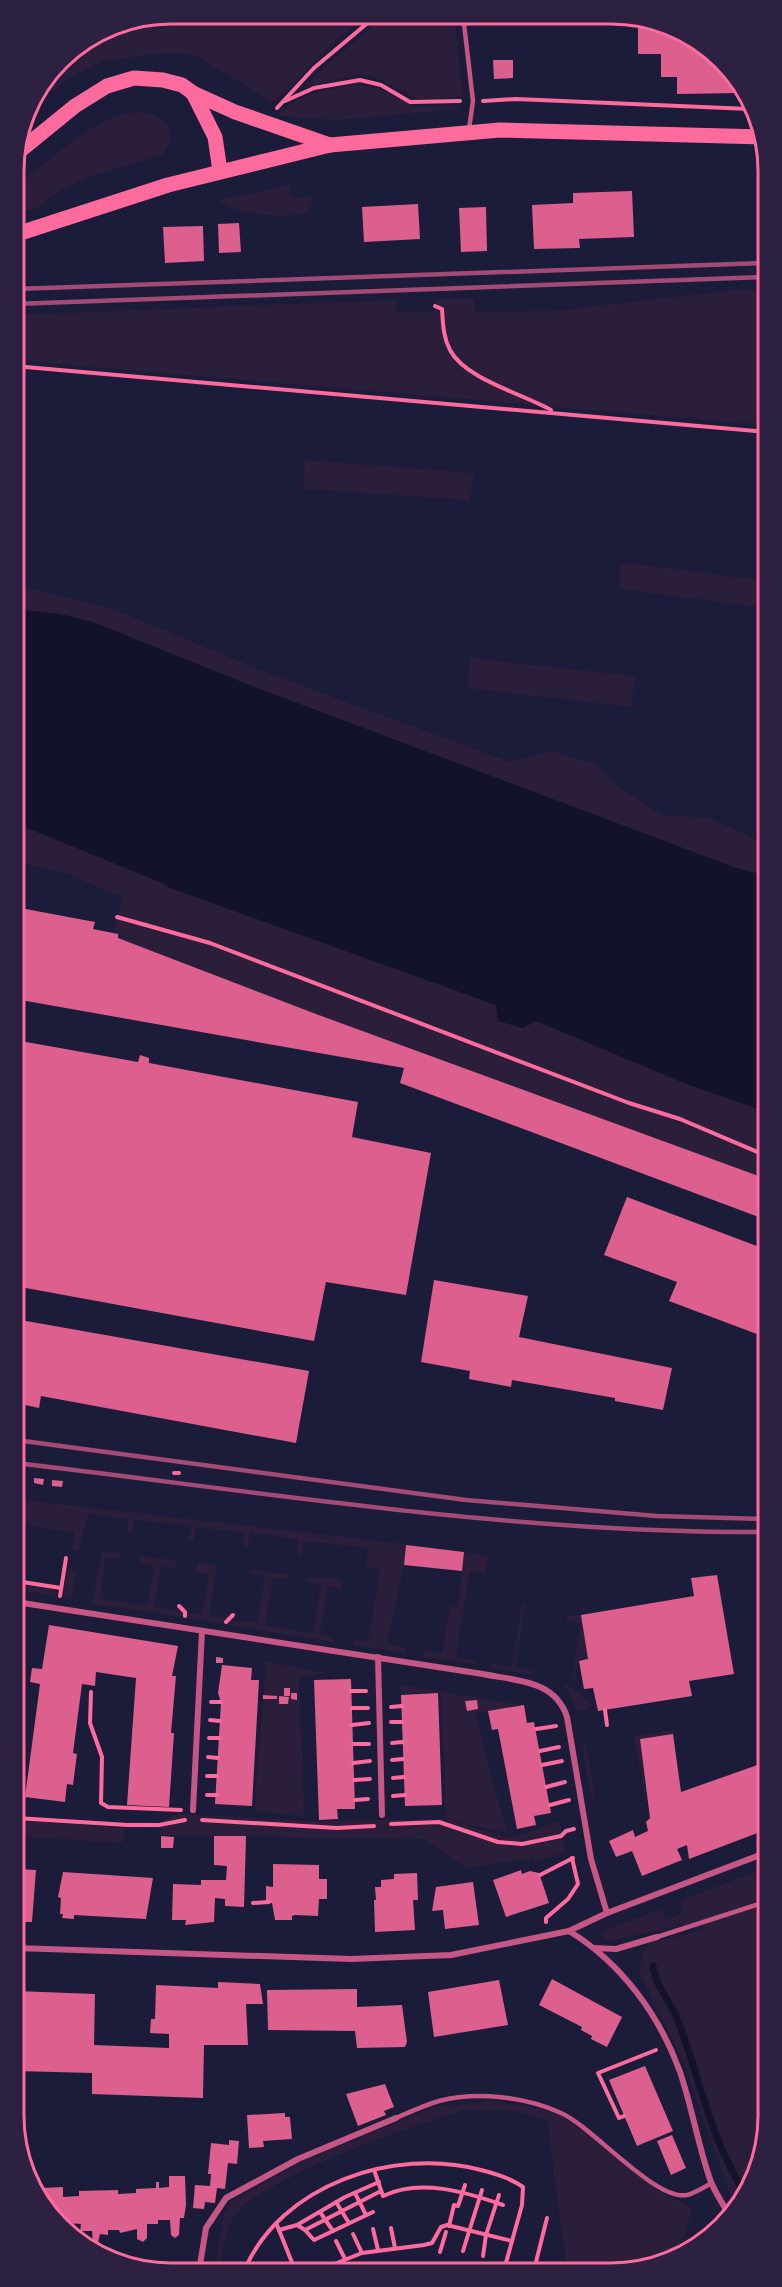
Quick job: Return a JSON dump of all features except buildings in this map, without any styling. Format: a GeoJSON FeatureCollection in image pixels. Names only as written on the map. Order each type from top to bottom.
{"type":"FeatureCollection","features":[{"type":"Feature","properties":{"kind":"main road"},"geometry":{"type":"LineString","coordinates":[[26,146],[75,106],[107,86],[134,78],[163,80],[182,85],[193,93],[267,124],[330,146]]}},
{"type":"Feature","properties":{"kind":"main road"},"geometry":{"type":"LineString","coordinates":[[193,93],[215,137],[220,171]]}},
{"type":"Feature","properties":{"kind":"main road"},"geometry":{"type":"LineString","coordinates":[[24,232],[220,171],[330,146],[500,129],[754,137]]}},
{"type":"Feature","properties":{"kind":"street"},"geometry":{"type":"LineString","coordinates":[[24,1604],[483,1674],[544,1688],[554,1693],[563,1703],[569,1724],[591,1859],[607,1913]]}},
{"type":"Feature","properties":{"kind":"street"},"geometry":{"type":"LineString","coordinates":[[193,1810],[202,1631]]}},
{"type":"Feature","properties":{"kind":"street"},"geometry":{"type":"LineString","coordinates":[[378,1657],[382,1815]]}},
{"type":"Feature","properties":{"kind":"street"},"geometry":{"type":"LineString","coordinates":[[24,1948],[351,1959],[451,1955],[569,1931],[607,1913],[758,1856]]}},
{"type":"Feature","properties":{"kind":"street"},"geometry":{"type":"LineString","coordinates":[[569,1931],[593,1948],[632,1985],[654,2016],[679,2071],[712,2183],[726,2208]]}},
{"type":"Feature","properties":{"kind":"street"},"geometry":{"type":"LineString","coordinates":[[593,1948],[616,1949],[657,1937]]}},
{"type":"Feature","properties":{"kind":"street"},"geometry":{"type":"LineString","coordinates":[[200,2263],[206,2228],[226,2198],[298,2159],[396,2118]]}},
{"type":"Feature","properties":{"kind":"lane"},"geometry":{"type":"LineString","coordinates":[[464,24],[473,101],[469,132]]}},
{"type":"Feature","properties":{"kind":"lane"},"geometry":{"type":"LineString","coordinates":[[657,1937],[758,1904]]}},
{"type":"Feature","properties":{"kind":"lane"},"geometry":{"type":"LineString","coordinates":[[396,2118],[440,2101],[477,2097],[529,2102],[563,2114],[659,2188],[686,2195],[712,2183]]}},
{"type":"Feature","properties":{"kind":"path"},"geometry":{"type":"LineString","coordinates":[[267,124],[314,68],[366,24]]}},
{"type":"Feature","properties":{"kind":"path"},"geometry":{"type":"LineString","coordinates":[[285,101],[314,88],[360,80],[381,85],[410,102],[516,99],[744,109]]}},
{"type":"Feature","properties":{"kind":"path"},"geometry":{"type":"LineString","coordinates":[[435,306],[442,309],[444,330],[450,351],[468,370],[555,412]]}},
{"type":"Feature","properties":{"kind":"path"},"geometry":{"type":"LineString","coordinates":[[24,367],[758,431]]}},
{"type":"Feature","properties":{"kind":"path"},"geometry":{"type":"LineString","coordinates":[[117,918],[210,943],[629,1103],[680,1119],[758,1152]]}},
{"type":"Feature","properties":{"kind":"path"},"geometry":{"type":"LineString","coordinates":[[58,1607],[66,1558]]}},
{"type":"Feature","properties":{"kind":"path"},"geometry":{"type":"LineString","coordinates":[[24,1582],[61,1588]]}},
{"type":"Feature","properties":{"kind":"path"},"geometry":{"type":"LineString","coordinates":[[91,1692],[90,1723],[102,1757],[101,1803],[108,1807],[193,1810]]}},
{"type":"Feature","properties":{"kind":"path"},"geometry":{"type":"LineString","coordinates":[[605,1710],[607,1725]]}},
{"type":"Feature","properties":{"kind":"path"},"geometry":{"type":"LineString","coordinates":[[536,1729],[569,1724]]}},
{"type":"Feature","properties":{"kind":"path"},"geometry":{"type":"LineString","coordinates":[[540,1751],[572,1744]]}},
{"type":"Feature","properties":{"kind":"path"},"geometry":{"type":"LineString","coordinates":[[542,1765],[574,1758]]}},
{"type":"Feature","properties":{"kind":"path"},"geometry":{"type":"LineString","coordinates":[[24,1818],[128,1825],[159,1825],[194,1820],[356,1828],[439,1822],[498,1842],[522,1844],[561,1836],[566,1831],[586,1826]]}},
{"type":"Feature","properties":{"kind":"path"},"geometry":{"type":"LineString","coordinates":[[540,1875],[572,1858],[591,1859]]}},
{"type":"Feature","properties":{"kind":"path"},"geometry":{"type":"LineString","coordinates":[[544,1936],[546,1918],[568,1899],[578,1884],[572,1858]]}},
{"type":"Feature","properties":{"kind":"path"},"geometry":{"type":"LineString","coordinates":[[253,1903],[268,1902]]}},
{"type":"Feature","properties":{"kind":"path"},"geometry":{"type":"LineString","coordinates":[[624,2116],[618,2118],[598,2073],[668,2045]]}},
{"type":"Feature","properties":{"kind":"path"},"geometry":{"type":"LineString","coordinates":[[247,2263],[277,2225],[309,2196],[352,2176],[403,2162],[464,2166],[514,2181],[523,2187],[524,2194],[505,2263]]}},
{"type":"Feature","properties":{"kind":"path"},"geometry":{"type":"LineString","coordinates":[[374,2170],[382,2196],[407,2189],[462,2192],[503,2205]]}},
{"type":"Feature","properties":{"kind":"path"},"geometry":{"type":"LineString","coordinates":[[279,2230],[297,2225],[336,2202],[379,2182]]}},
{"type":"Feature","properties":{"kind":"path"},"geometry":{"type":"LineString","coordinates":[[449,2226],[454,2205],[458,2206],[465,2185]]}},
{"type":"Feature","properties":{"kind":"path"},"geometry":{"type":"LineString","coordinates":[[305,2230],[381,2190]]}},
{"type":"Feature","properties":{"kind":"path"},"geometry":{"type":"LineString","coordinates":[[463,2250],[482,2190]]}},
{"type":"Feature","properties":{"kind":"path"},"geometry":{"type":"LineString","coordinates":[[355,2193],[366,2215]]}},
{"type":"Feature","properties":{"kind":"path"},"geometry":{"type":"LineString","coordinates":[[483,2256],[486,2235],[499,2195]]}},
{"type":"Feature","properties":{"kind":"path"},"geometry":{"type":"LineString","coordinates":[[336,2202],[349,2223]]}},
{"type":"Feature","properties":{"kind":"path"},"geometry":{"type":"LineString","coordinates":[[320,2211],[333,2231]]}},
{"type":"Feature","properties":{"kind":"path"},"geometry":{"type":"LineString","coordinates":[[297,2225],[314,2240],[373,2212]]}},
{"type":"Feature","properties":{"kind":"path"},"geometry":{"type":"LineString","coordinates":[[536,2263],[547,2218]]}},
{"type":"Feature","properties":{"kind":"path"},"geometry":{"type":"LineString","coordinates":[[277,2225],[293,2263]]}},
{"type":"Feature","properties":{"kind":"path"},"geometry":{"type":"LineString","coordinates":[[432,2242],[441,2226],[512,2241]]}},
{"type":"Feature","properties":{"kind":"path"},"geometry":{"type":"LineString","coordinates":[[392,2228],[394,2248]]}},
{"type":"Feature","properties":{"kind":"path"},"geometry":{"type":"LineString","coordinates":[[373,2229],[378,2250]]}},
{"type":"Feature","properties":{"kind":"path"},"geometry":{"type":"LineString","coordinates":[[440,2253],[446,2232]]}},
{"type":"Feature","properties":{"kind":"path"},"geometry":{"type":"LineString","coordinates":[[354,2234],[362,2253]]}},
{"type":"Feature","properties":{"kind":"path"},"geometry":{"type":"LineString","coordinates":[[336,2241],[345,2259]]}},
{"type":"Feature","properties":{"kind":"path"},"geometry":{"type":"LineString","coordinates":[[336,2263],[362,2253],[378,2250],[432,2242],[443,2243]]}},
{"type":"Feature","properties":{"kind":"shaded area"},"geometry":{"type":"Polygon","coordinates":[[[161,24],[356,24],[335,40],[286,92],[273,102],[187,53],[161,53],[103,61],[74,75],[43,98],[60,74],[89,49],[115,35],[142,27],[161,24]]]}},
{"type":"Feature","properties":{"kind":"shaded area"},"geometry":{"type":"Polygon","coordinates":[[[376,24],[455,24],[463,97],[418,99],[374,77],[360,74],[305,87],[321,70],[376,24]]]}},
{"type":"Feature","properties":{"kind":"shaded area"},"geometry":{"type":"Polygon","coordinates":[[[354,85],[377,88],[417,107],[460,106],[451,110],[337,120],[277,116],[303,97],[354,85]]]}},
{"type":"Feature","properties":{"kind":"shaded area"},"geometry":{"type":"Polygon","coordinates":[[[139,112],[161,119],[168,127],[171,140],[162,155],[85,178],[53,195],[38,207],[24,212],[24,179],[88,130],[120,115],[139,112]]]}},
{"type":"Feature","properties":{"kind":"shaded area"},"geometry":{"type":"Polygon","coordinates":[[[289,185],[293,199],[312,195],[311,206],[306,212],[299,215],[275,216],[235,209],[220,200],[289,185]]]}},
{"type":"Feature","properties":{"kind":"shaded area"},"geometry":{"type":"Polygon","coordinates":[[[758,289],[758,424],[24,361],[24,315],[395,300],[398,313],[436,311],[435,299],[474,299],[476,313],[562,310],[725,291],[758,289]]]}},
{"type":"Feature","properties":{"kind":"shaded area"},"geometry":{"type":"Polygon","coordinates":[[[305,460],[474,473],[470,500],[303,489],[305,460]]]}},
{"type":"Feature","properties":{"kind":"shaded area"},"geometry":{"type":"Polygon","coordinates":[[[620,562],[758,580],[758,607],[619,589],[620,562]]]}},
{"type":"Feature","properties":{"kind":"shaded area"},"geometry":{"type":"Polygon","coordinates":[[[24,587],[110,608],[273,675],[510,762],[552,751],[596,765],[615,784],[662,815],[710,818],[758,840],[758,874],[733,867],[244,683],[93,622],[60,614],[24,610],[24,587]]]}},
{"type":"Feature","properties":{"kind":"shaded area"},"geometry":{"type":"Polygon","coordinates":[[[24,610],[60,614],[93,622],[244,683],[733,867],[758,874],[758,1109],[684,1083],[536,1021],[523,1028],[498,1021],[496,1005],[168,887],[24,827],[24,610]]]}},
{"type":"Feature","properties":{"kind":"shaded area"},"geometry":{"type":"Polygon","coordinates":[[[470,658],[635,676],[631,707],[467,688],[470,658]]]}},
{"type":"Feature","properties":{"kind":"shaded area"},"geometry":{"type":"Polygon","coordinates":[[[24,827],[161,882],[168,887],[496,1005],[498,1021],[523,1028],[535,1020],[684,1083],[758,1109],[758,1176],[316,1014],[118,938],[114,928],[123,897],[62,872],[24,864],[24,827]]]}},
{"type":"Feature","properties":{"kind":"shaded area"},"geometry":{"type":"Polygon","coordinates":[[[24,1500],[405,1544],[404,1565],[387,1644],[406,1648],[405,1653],[353,1645],[354,1640],[368,1641],[380,1570],[366,1567],[368,1548],[304,1541],[302,1555],[297,1554],[299,1540],[250,1532],[248,1548],[242,1547],[244,1533],[196,1527],[194,1541],[189,1541],[190,1526],[134,1520],[132,1534],[127,1533],[128,1519],[88,1514],[79,1549],[76,1551],[72,1549],[74,1533],[24,1524],[24,1500]]]}},
{"type":"Feature","properties":{"kind":"shaded area"},"geometry":{"type":"Polygon","coordinates":[[[102,1551],[119,1552],[121,1555],[120,1559],[105,1558],[100,1598],[147,1606],[154,1566],[139,1562],[141,1556],[177,1560],[176,1568],[161,1567],[154,1606],[183,1612],[183,1617],[110,1606],[109,1608],[92,1603],[102,1551]]]}},
{"type":"Feature","properties":{"kind":"shaded area"},"geometry":{"type":"Polygon","coordinates":[[[464,1552],[488,1556],[486,1573],[470,1571],[456,1657],[475,1661],[475,1664],[423,1657],[425,1650],[442,1653],[450,1606],[458,1607],[464,1552]]]}},
{"type":"Feature","properties":{"kind":"shaded area"},"geometry":{"type":"Polygon","coordinates":[[[198,1562],[217,1565],[209,1616],[225,1618],[224,1624],[187,1618],[188,1613],[202,1615],[209,1575],[195,1571],[198,1562]]]}},
{"type":"Feature","properties":{"kind":"shaded area"},"geometry":{"type":"Polygon","coordinates":[[[68,1568],[76,1571],[71,1600],[63,1598],[68,1568]]]}},
{"type":"Feature","properties":{"kind":"shaded area"},"geometry":{"type":"Polygon","coordinates":[[[253,1569],[288,1575],[287,1579],[273,1577],[265,1625],[313,1633],[321,1585],[307,1583],[307,1577],[341,1579],[343,1582],[341,1588],[328,1586],[320,1634],[334,1637],[333,1642],[228,1625],[229,1619],[257,1623],[265,1576],[251,1573],[253,1569]]]}},
{"type":"Feature","properties":{"kind":"shaded area"},"geometry":{"type":"Polygon","coordinates":[[[24,1585],[56,1590],[55,1596],[24,1591],[24,1585]]]}},
{"type":"Feature","properties":{"kind":"shaded area"},"geometry":{"type":"Polygon","coordinates":[[[522,1604],[525,1604],[516,1667],[533,1671],[532,1675],[492,1668],[493,1664],[512,1667],[522,1604]]]}},
{"type":"Feature","properties":{"kind":"shaded area"},"geometry":{"type":"Polygon","coordinates":[[[581,1615],[588,1659],[578,1661],[575,1679],[572,1679],[580,1623],[566,1620],[567,1616],[581,1615]]]}},
{"type":"Feature","properties":{"kind":"shaded area"},"geometry":{"type":"Polygon","coordinates":[[[266,1661],[325,1673],[299,1678],[304,1816],[254,1811],[266,1661]]]}},
{"type":"Feature","properties":{"kind":"shaded area"},"geometry":{"type":"Polygon","coordinates":[[[566,1684],[592,1704],[589,1710],[578,1711],[564,1686],[566,1684]]]}},
{"type":"Feature","properties":{"kind":"shaded area"},"geometry":{"type":"Polygon","coordinates":[[[402,1685],[521,1705],[475,1714],[507,1833],[450,1820],[510,1838],[560,1821],[565,1852],[535,1862],[533,1858],[466,1868],[424,1839],[159,1835],[166,1819],[178,1814],[311,1821],[446,1819],[441,1693],[401,1693],[402,1685]]]}},
{"type":"Feature","properties":{"kind":"shaded area"},"geometry":{"type":"Polygon","coordinates":[[[673,1730],[673,1735],[640,1739],[647,1806],[634,1736],[673,1730]]]}},
{"type":"Feature","properties":{"kind":"shaded area"},"geometry":{"type":"Polygon","coordinates":[[[582,1745],[586,1745],[595,1798],[592,1800],[582,1745]]]}},
{"type":"Feature","properties":{"kind":"shaded area"},"geometry":{"type":"Polygon","coordinates":[[[24,1821],[125,1828],[122,1843],[24,1837],[24,1821]]]}},
{"type":"Feature","properties":{"kind":"shaded area"},"geometry":{"type":"Polygon","coordinates":[[[758,1871],[758,2126],[747,2172],[732,2200],[686,2068],[639,1972],[644,1949],[651,1943],[703,1930],[702,1921],[609,1941],[602,1935],[605,1930],[661,1909],[666,1920],[684,1912],[680,1901],[758,1871]]]}},
{"type":"Feature","properties":{"kind":"shaded area"},"geometry":{"type":"Polygon","coordinates":[[[491,2101],[537,2108],[560,2115],[594,2139],[657,2191],[690,2206],[692,2211],[681,2245],[658,2255],[621,2263],[566,2263],[547,2121],[517,2112],[464,2110],[343,2153],[250,2200],[242,2206],[230,2224],[223,2246],[221,2263],[216,2263],[224,2212],[233,2201],[303,2161],[434,2107],[491,2101]]]}},
{"type":"Feature","properties":{"kind":"waterway"},"geometry":{"type":"LineString","coordinates":[[653,1966],[657,1980],[678,2021],[715,2132],[741,2185]]}},
{"type":"Feature","properties":{"kind":"railway"},"geometry":{"type":"LineString","coordinates":[[24,289],[758,263]]}},
{"type":"Feature","properties":{"kind":"railway"},"geometry":{"type":"LineString","coordinates":[[24,304],[758,277]]}},
{"type":"Feature","properties":{"kind":"railway"},"geometry":{"type":"LineString","coordinates":[[24,1441],[466,1500],[657,1516],[758,1519]]}},
{"type":"Feature","properties":{"kind":"railway"},"geometry":{"type":"LineString","coordinates":[[24,1464],[485,1519],[673,1531],[758,1532]]}}]}
